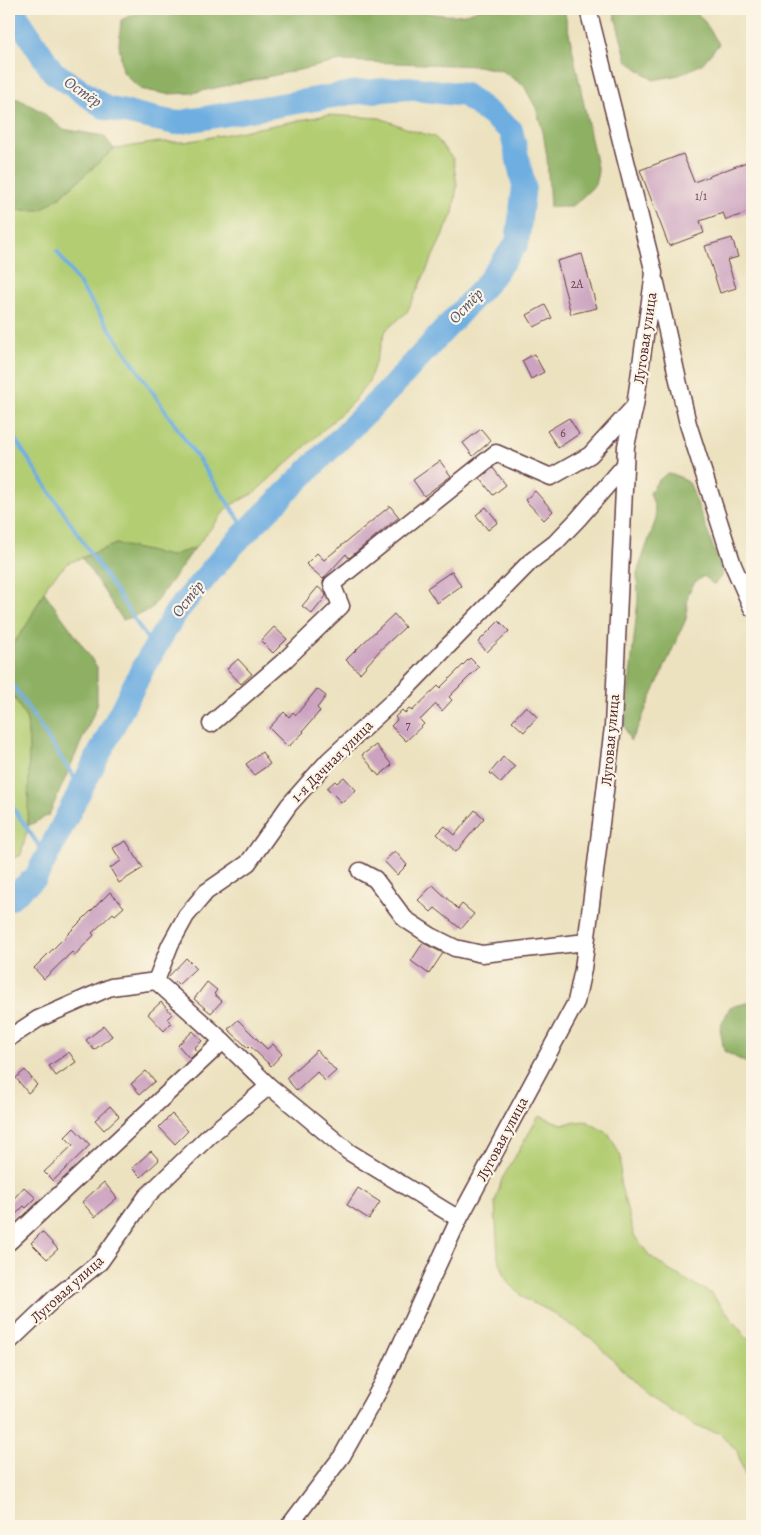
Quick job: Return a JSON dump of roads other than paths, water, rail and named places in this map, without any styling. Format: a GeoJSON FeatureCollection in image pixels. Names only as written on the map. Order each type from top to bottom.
{"type":"FeatureCollection","features":[{"type":"Feature","properties":{"kind":"street","name":"Луговая улица"},"geometry":{"type":"LineString","coordinates":[[289,1526],[342,1456],[383,1383],[459,1219],[576,1002],[583,969],[613,727],[626,446],[635,406],[654,273],[588,9]]}},
{"type":"Feature","properties":{"kind":"street"},"geometry":{"type":"LineString","coordinates":[[654,273],[688,424],[734,565],[752,608]]}},
{"type":"Feature","properties":{"kind":"street"},"geometry":{"type":"LineString","coordinates":[[211,724],[285,660],[341,606],[332,584],[496,453],[551,477],[590,455],[635,406]]}},
{"type":"Feature","properties":{"kind":"street","name":"1-я Дачная улица"},"geometry":{"type":"LineString","coordinates":[[156,981],[170,945],[186,916],[206,892],[248,863],[290,805],[328,761],[405,690],[530,562],[555,543],[624,466]]}},
{"type":"Feature","properties":{"kind":"street"},"geometry":{"type":"LineString","coordinates":[[360,871],[375,879],[405,919],[454,948],[482,954],[586,942]]}},
{"type":"Feature","properties":{"kind":"street"},"geometry":{"type":"LineString","coordinates":[[9,1038],[38,1019],[111,987],[156,981],[224,1041],[269,1086],[349,1152],[459,1219]]}},
{"type":"Feature","properties":{"kind":"street"},"geometry":{"type":"LineString","coordinates":[[9,1242],[224,1041]]}},
{"type":"Feature","properties":{"kind":"street","name":"Луговая улица"},"geometry":{"type":"LineString","coordinates":[[9,1342],[55,1298],[100,1262],[146,1197],[209,1136],[269,1086]]}},
{"type":"Feature","properties":{"kind":"waterway","name":"Остёр"},"geometry":{"type":"LineString","coordinates":[[9,899],[36,877],[144,666],[176,612],[231,547],[391,388],[487,283],[517,243],[524,186],[511,130],[465,95],[407,88],[351,93],[175,123],[106,108],[53,72],[12,9]]}},
{"type":"Feature","properties":{"kind":"waterway"},"geometry":{"type":"LineString","coordinates":[[57,251],[247,531]]}},
{"type":"Feature","properties":{"kind":"waterway"},"geometry":{"type":"LineString","coordinates":[[9,430],[154,649]]}},
{"type":"Feature","properties":{"kind":"waterway"},"geometry":{"type":"LineString","coordinates":[[9,679],[81,788]]}},
{"type":"Feature","properties":{"kind":"waterway"},"geometry":{"type":"LineString","coordinates":[[9,802],[46,856]]}}]}
